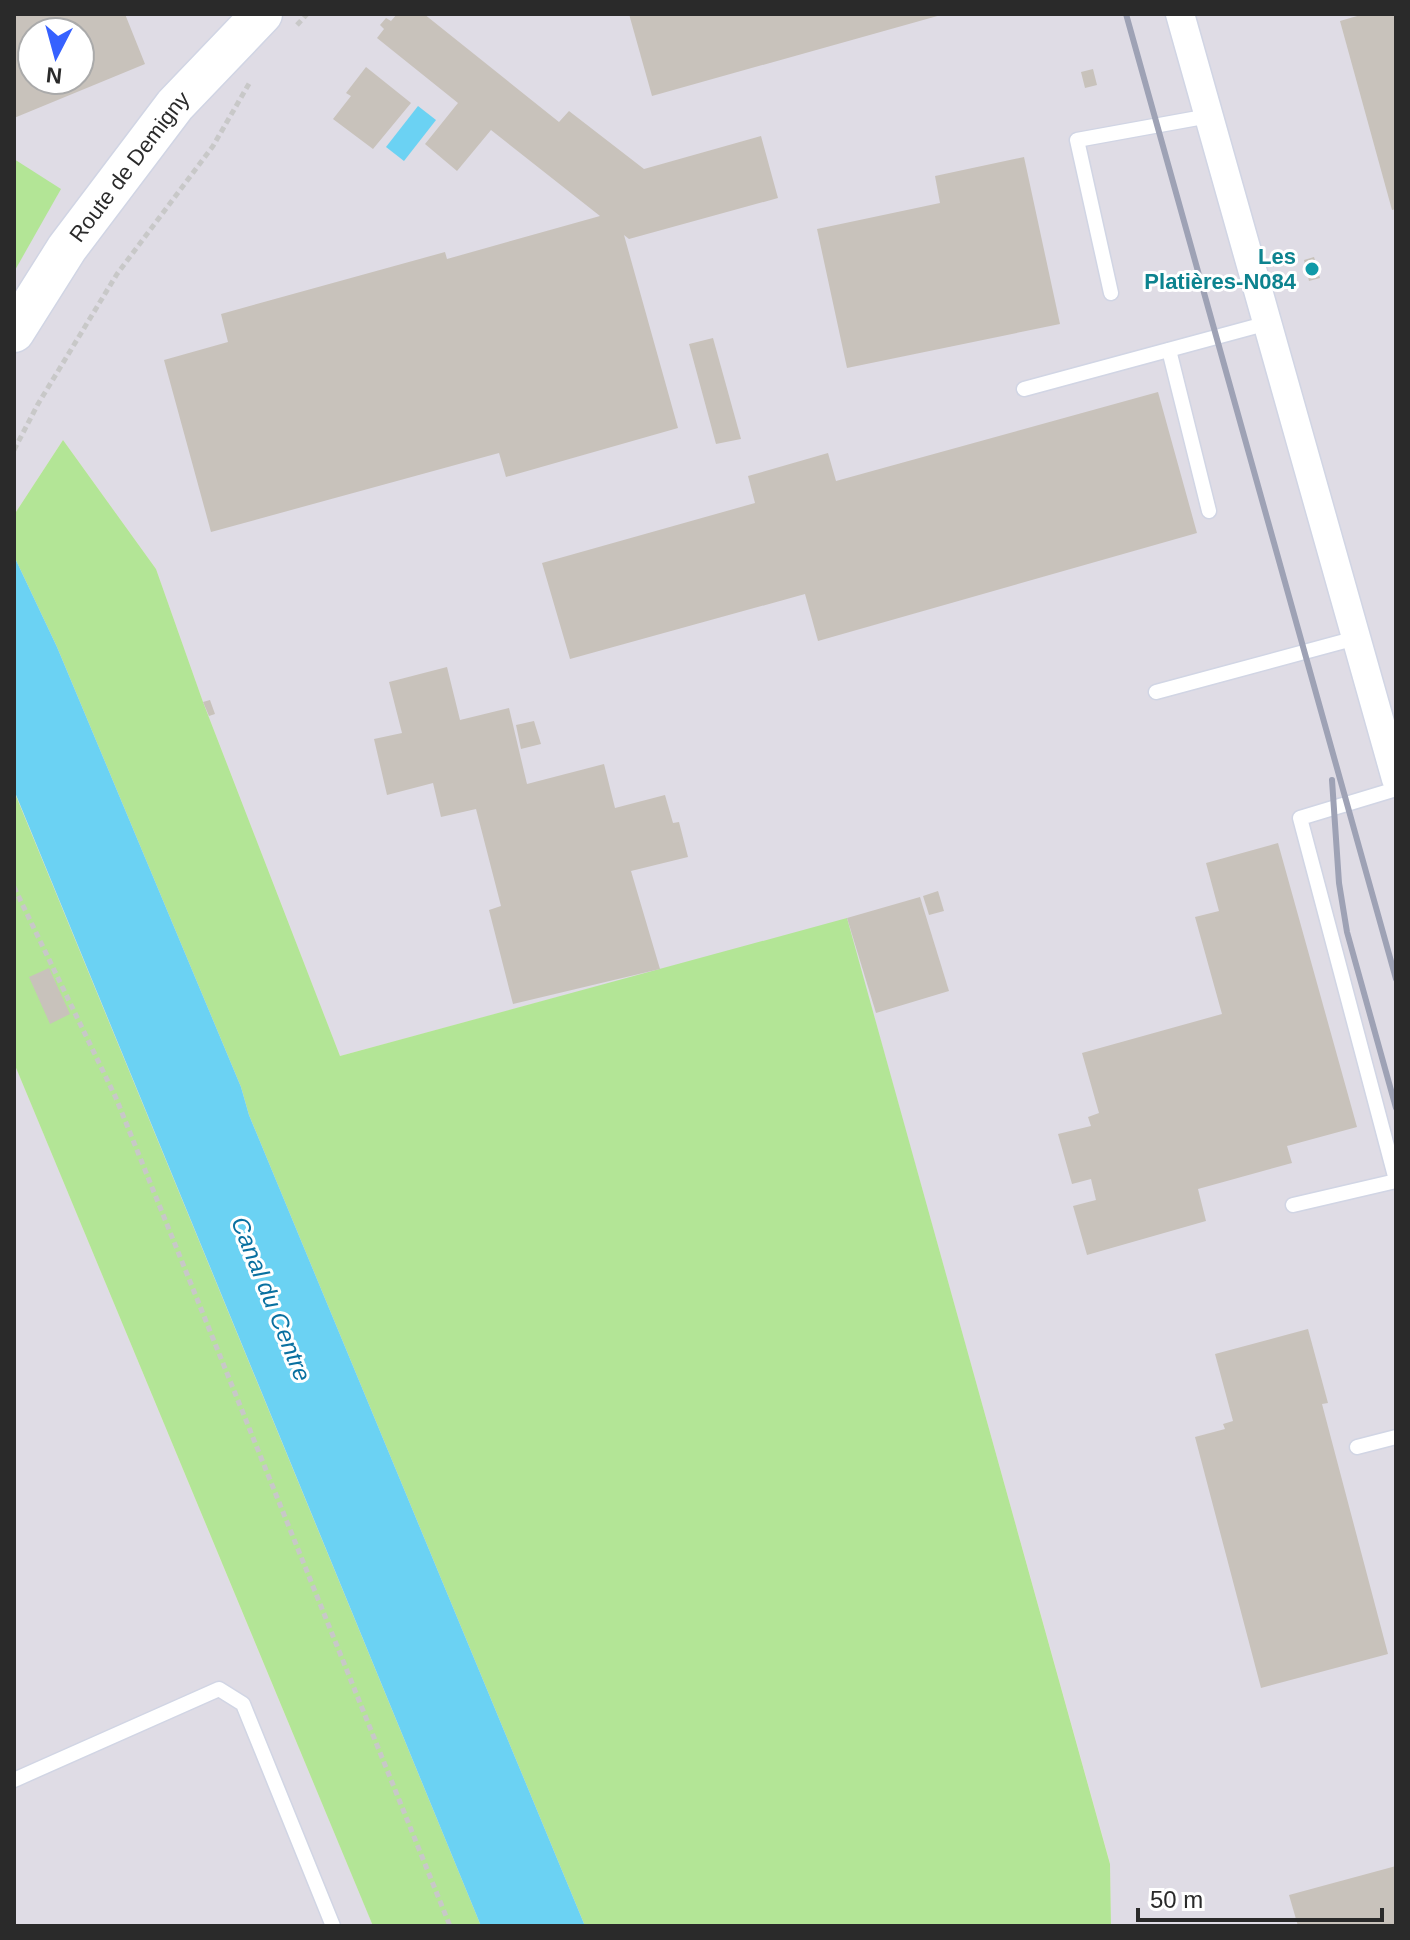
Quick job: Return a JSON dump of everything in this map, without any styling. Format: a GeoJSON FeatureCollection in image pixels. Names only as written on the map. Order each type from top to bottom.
{"type":"FeatureCollection","features":[{"type":"Feature","properties":{"kind":"main road","name":"Route de Demigny"},"geometry":{"type":"LineString","coordinates":[[14,332],[67,248],[175,105],[276,23]]}},
{"type":"Feature","properties":{"kind":"street"},"geometry":{"type":"LineString","coordinates":[[1180,14],[1396,779]]}},
{"type":"Feature","properties":{"kind":"lane"},"geometry":{"type":"LineString","coordinates":[[1111,293],[1077,140],[1209,116]]}},
{"type":"Feature","properties":{"kind":"lane"},"geometry":{"type":"LineString","coordinates":[[1024,389],[1268,323]]}},
{"type":"Feature","properties":{"kind":"lane"},"geometry":{"type":"LineString","coordinates":[[1169,350],[1209,511]]}},
{"type":"Feature","properties":{"kind":"lane"},"geometry":{"type":"LineString","coordinates":[[1156,692],[1356,638]]}},
{"type":"Feature","properties":{"kind":"lane"},"geometry":{"type":"LineString","coordinates":[[1293,1205],[1396,1180],[1300,818],[1396,789]]}},
{"type":"Feature","properties":{"kind":"lane"},"geometry":{"type":"LineString","coordinates":[[1357,1447],[1396,1437]]}},
{"type":"Feature","properties":{"kind":"lane"},"geometry":{"type":"LineString","coordinates":[[14,1780],[219,1689],[243,1704],[333,1926]]}},
{"type":"Feature","properties":{"kind":"path"},"geometry":{"type":"LineString","coordinates":[[276,23],[307,14]]}},
{"type":"Feature","properties":{"kind":"path"},"geometry":{"type":"LineString","coordinates":[[15,449],[38,404],[117,274],[213,146],[251,79]]}},
{"type":"Feature","properties":{"kind":"path"},"geometry":{"type":"LineString","coordinates":[[14,887],[116,1098],[450,1926]]}},
{"type":"Feature","properties":{"kind":"shaded area"},"geometry":{"type":"Polygon","coordinates":[[[14,14],[1396,14],[1396,1926],[1111,1926],[1110,1863],[847,919],[340,1056],[203,702],[156,569],[63,440],[14,515],[14,14]]]}},
{"type":"Feature","properties":{"kind":"shaded area"},"geometry":{"type":"Polygon","coordinates":[[[14,1063],[238,1602],[373,1926],[14,1926],[14,1063]]]}},
{"type":"Feature","properties":{"kind":"green space"},"geometry":{"type":"Polygon","coordinates":[[[14,159],[61,189],[14,272],[14,159]]]}},
{"type":"Feature","properties":{"kind":"green space"},"geometry":{"type":"Polygon","coordinates":[[[63,440],[156,569],[203,702],[340,1056],[847,918],[1110,1864],[1111,1926],[585,1926],[249,1115],[241,1087],[57,647],[14,556],[14,515],[63,440]]]}},
{"type":"Feature","properties":{"kind":"green space"},"geometry":{"type":"Polygon","coordinates":[[[14,791],[481,1926],[373,1926],[14,1063],[14,791]]]}},
{"type":"Feature","properties":{"kind":"water"},"geometry":{"type":"Polygon","coordinates":[[[418,106],[436,120],[404,161],[386,147],[418,106]]]}},
{"type":"Feature","properties":{"kind":"water","name":"Canal du Centre"},"geometry":{"type":"Polygon","coordinates":[[[14,556],[57,647],[241,1087],[249,1115],[585,1926],[481,1926],[14,790],[14,556]]]}},
{"type":"Feature","properties":{"kind":"building"},"geometry":{"type":"Polygon","coordinates":[[[14,14],[125,14],[145,64],[96,84],[96,16],[16,16],[16,96],[67,96],[14,118],[14,14]]]}},
{"type":"Feature","properties":{"kind":"building"},"geometry":{"type":"Polygon","coordinates":[[[397,14],[424,14],[559,122],[569,111],[644,169],[761,136],[778,198],[629,239],[624,235],[678,428],[506,477],[499,453],[211,532],[164,360],[228,342],[221,314],[445,252],[447,259],[600,216],[491,130],[457,171],[425,144],[458,103],[377,38],[384,29],[380,25],[386,18],[391,21],[397,14]]]}},
{"type":"Feature","properties":{"kind":"building"},"geometry":{"type":"Polygon","coordinates":[[[629,14],[941,14],[941,15],[652,96],[629,14]]]}},
{"type":"Feature","properties":{"kind":"building"},"geometry":{"type":"Polygon","coordinates":[[[1364,14],[1396,14],[1396,209],[1392,210],[1340,21],[1364,14]]]}},
{"type":"Feature","properties":{"kind":"building"},"geometry":{"type":"Polygon","coordinates":[[[366,67],[411,103],[373,149],[333,119],[351,96],[346,93],[366,67]]]}},
{"type":"Feature","properties":{"kind":"building"},"geometry":{"type":"Polygon","coordinates":[[[1093,69],[1097,85],[1085,88],[1081,72],[1093,69]]]}},
{"type":"Feature","properties":{"kind":"building"},"geometry":{"type":"Polygon","coordinates":[[[1024,157],[1060,324],[847,368],[817,229],[940,203],[935,176],[1024,157]]]}},
{"type":"Feature","properties":{"kind":"building","name":"Les Platières-N084"},"geometry":{"type":"Polygon","coordinates":[[[1314,257],[1320,278],[1309,281],[1304,260],[1314,257]]]}},
{"type":"Feature","properties":{"kind":"building"},"geometry":{"type":"Polygon","coordinates":[[[713,338],[741,439],[716,444],[689,344],[713,338]]]}},
{"type":"Feature","properties":{"kind":"building"},"geometry":{"type":"Polygon","coordinates":[[[1158,392],[1197,533],[818,641],[805,594],[570,659],[542,563],[755,503],[748,476],[828,453],[836,481],[1158,392]]]}},
{"type":"Feature","properties":{"kind":"building"},"geometry":{"type":"Polygon","coordinates":[[[447,667],[460,720],[509,708],[527,784],[604,764],[615,808],[665,795],[673,823],[679,822],[688,857],[631,871],[660,969],[513,1004],[489,910],[501,906],[476,809],[441,817],[433,783],[387,795],[374,739],[402,733],[389,682],[447,667]]]}},
{"type":"Feature","properties":{"kind":"building"},"geometry":{"type":"Polygon","coordinates":[[[210,700],[215,714],[209,716],[203,702],[210,700]]]}},
{"type":"Feature","properties":{"kind":"building"},"geometry":{"type":"Polygon","coordinates":[[[534,721],[541,744],[521,749],[516,725],[534,721]]]}},
{"type":"Feature","properties":{"kind":"building"},"geometry":{"type":"Polygon","coordinates":[[[1278,843],[1357,1127],[1287,1146],[1292,1163],[1198,1189],[1206,1221],[1087,1255],[1073,1206],[1096,1200],[1091,1179],[1072,1184],[1058,1134],[1091,1126],[1088,1117],[1099,1113],[1082,1053],[1222,1014],[1195,917],[1219,911],[1206,863],[1278,843]]]}},
{"type":"Feature","properties":{"kind":"building"},"geometry":{"type":"Polygon","coordinates":[[[938,891],[944,911],[929,915],[923,896],[938,891]]]}},
{"type":"Feature","properties":{"kind":"building"},"geometry":{"type":"Polygon","coordinates":[[[920,897],[949,991],[876,1013],[847,918],[920,897]]]}},
{"type":"Feature","properties":{"kind":"building"},"geometry":{"type":"Polygon","coordinates":[[[49,968],[70,1014],[50,1024],[29,977],[49,968]]]}},
{"type":"Feature","properties":{"kind":"building"},"geometry":{"type":"Polygon","coordinates":[[[1308,1329],[1328,1403],[1322,1404],[1388,1654],[1261,1688],[1195,1437],[1225,1429],[1223,1424],[1233,1421],[1215,1354],[1308,1329]]]}},
{"type":"Feature","properties":{"kind":"building"},"geometry":{"type":"Polygon","coordinates":[[[1396,1866],[1396,1926],[1298,1926],[1289,1895],[1396,1866]]]}},
{"type":"Feature","properties":{"kind":"railway"},"geometry":{"type":"LineString","coordinates":[[1126,14],[1396,979]]}},
{"type":"Feature","properties":{"kind":"railway"},"geometry":{"type":"LineString","coordinates":[[1332,780],[1339,883],[1347,932],[1396,1108]]}},
{"type":"Feature","properties":{"kind":"place","name":"Les Platières-N084"},"geometry":{"type":"Point","coordinates":[1312,269]}}]}
